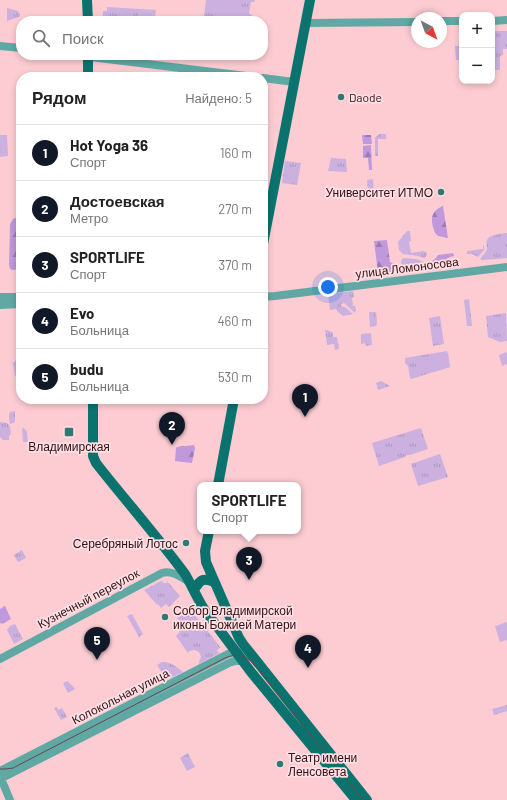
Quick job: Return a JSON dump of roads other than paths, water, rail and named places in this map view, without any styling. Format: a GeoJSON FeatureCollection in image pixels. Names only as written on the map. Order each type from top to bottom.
{"type":"FeatureCollection","features":[{"type":"Feature","properties":{"kind":"main road"},"geometry":{"type":"LineString","coordinates":[[87,0],[88,16]]}},
{"type":"Feature","properties":{"kind":"main road"},"geometry":{"type":"LineString","coordinates":[[268,218],[310,0]]}},
{"type":"Feature","properties":{"kind":"main road"},"geometry":{"type":"LineString","coordinates":[[88,60],[88,72]]}},
{"type":"Feature","properties":{"kind":"main road"},"geometry":{"type":"LineString","coordinates":[[93,404],[93,456],[95,461],[166,550],[192,586],[199,602],[236,652],[356,800]]}},
{"type":"Feature","properties":{"kind":"main road"},"geometry":{"type":"LineString","coordinates":[[219,482],[233,404]]}},
{"type":"Feature","properties":{"kind":"main road"},"geometry":{"type":"LineString","coordinates":[[208,534],[205,554],[206,562],[239,638],[367,800]]}},
{"type":"Feature","properties":{"kind":"main road"},"geometry":{"type":"LineString","coordinates":[[192,586],[204,579],[214,582]]}},
{"type":"Feature","properties":{"kind":"main road"},"geometry":{"type":"LineString","coordinates":[[210,617],[219,618],[224,613],[225,607]]}},
{"type":"Feature","properties":{"kind":"street"},"geometry":{"type":"LineString","coordinates":[[495,21],[507,20]]}},
{"type":"Feature","properties":{"kind":"street"},"geometry":{"type":"LineString","coordinates":[[447,21],[459,21]]}},
{"type":"Feature","properties":{"kind":"street"},"geometry":{"type":"LineString","coordinates":[[306,23],[411,22]]}},
{"type":"Feature","properties":{"kind":"street"},"geometry":{"type":"LineString","coordinates":[[0,46],[16,48]]}},
{"type":"Feature","properties":{"kind":"street"},"geometry":{"type":"LineString","coordinates":[[120,60],[214,72]]}},
{"type":"Feature","properties":{"kind":"street"},"geometry":{"type":"LineString","coordinates":[[268,79],[294,82]]}},
{"type":"Feature","properties":{"kind":"street","name":"улица Ломоносова"},"geometry":{"type":"LineString","coordinates":[[268,296],[507,267]]}},
{"type":"Feature","properties":{"kind":"street"},"geometry":{"type":"LineString","coordinates":[[0,298],[16,297]]}},
{"type":"Feature","properties":{"kind":"street"},"geometry":{"type":"LineString","coordinates":[[0,305],[16,304]]}},
{"type":"Feature","properties":{"kind":"street","name":"Кузнечный переулок"},"geometry":{"type":"LineString","coordinates":[[0,659],[162,573],[172,573],[192,586]]}},
{"type":"Feature","properties":{"kind":"street"},"geometry":{"type":"LineString","coordinates":[[236,652],[247,653],[252,656]]}},
{"type":"Feature","properties":{"kind":"street","name":"Колокольная улица"},"geometry":{"type":"LineString","coordinates":[[0,771],[190,673],[228,654],[236,652]]}},
{"type":"Feature","properties":{"kind":"street","name":"Колокольная улица"},"geometry":{"type":"LineString","coordinates":[[0,778],[231,662],[243,661]]}},
{"type":"Feature","properties":{"kind":"street"},"geometry":{"type":"LineString","coordinates":[[0,778],[10,800]]}},
{"type":"Feature","properties":{"kind":"tram line"},"geometry":{"type":"LineString","coordinates":[[0,769],[13,768],[225,658],[237,655],[244,657],[254,664],[363,800]]}},
{"type":"Feature","properties":{"kind":"place","name":"Daode"},"geometry":{"type":"Point","coordinates":[341,97]}},
{"type":"Feature","properties":{"kind":"place","name":"Университет ИТМО"},"geometry":{"type":"Point","coordinates":[441,192]}},
{"type":"Feature","properties":{"kind":"place","name":"Hot Yoga 36"},"geometry":{"type":"Point","coordinates":[305,417]}},
{"type":"Feature","properties":{"kind":"place","name":"Владимирская"},"geometry":{"type":"Point","coordinates":[69,432]}},
{"type":"Feature","properties":{"kind":"place","name":"Достоевская"},"geometry":{"type":"Point","coordinates":[172,445]}},
{"type":"Feature","properties":{"kind":"place","name":"Серебряный Лотос"},"geometry":{"type":"Point","coordinates":[186,543]}},
{"type":"Feature","properties":{"kind":"place","name":"SPORTLIFE"},"geometry":{"type":"Point","coordinates":[249,580]}},
{"type":"Feature","properties":{"kind":"place","name":"Собор Владимирской иконы Божией Матери"},"geometry":{"type":"Point","coordinates":[165,617]}},
{"type":"Feature","properties":{"kind":"place","name":"budu"},"geometry":{"type":"Point","coordinates":[97,660]}},
{"type":"Feature","properties":{"kind":"place","name":"Evo"},"geometry":{"type":"Point","coordinates":[308,668]}},
{"type":"Feature","properties":{"kind":"place","name":"Театр имени Ленсовета"},"geometry":{"type":"Point","coordinates":[280,764]}}]}
